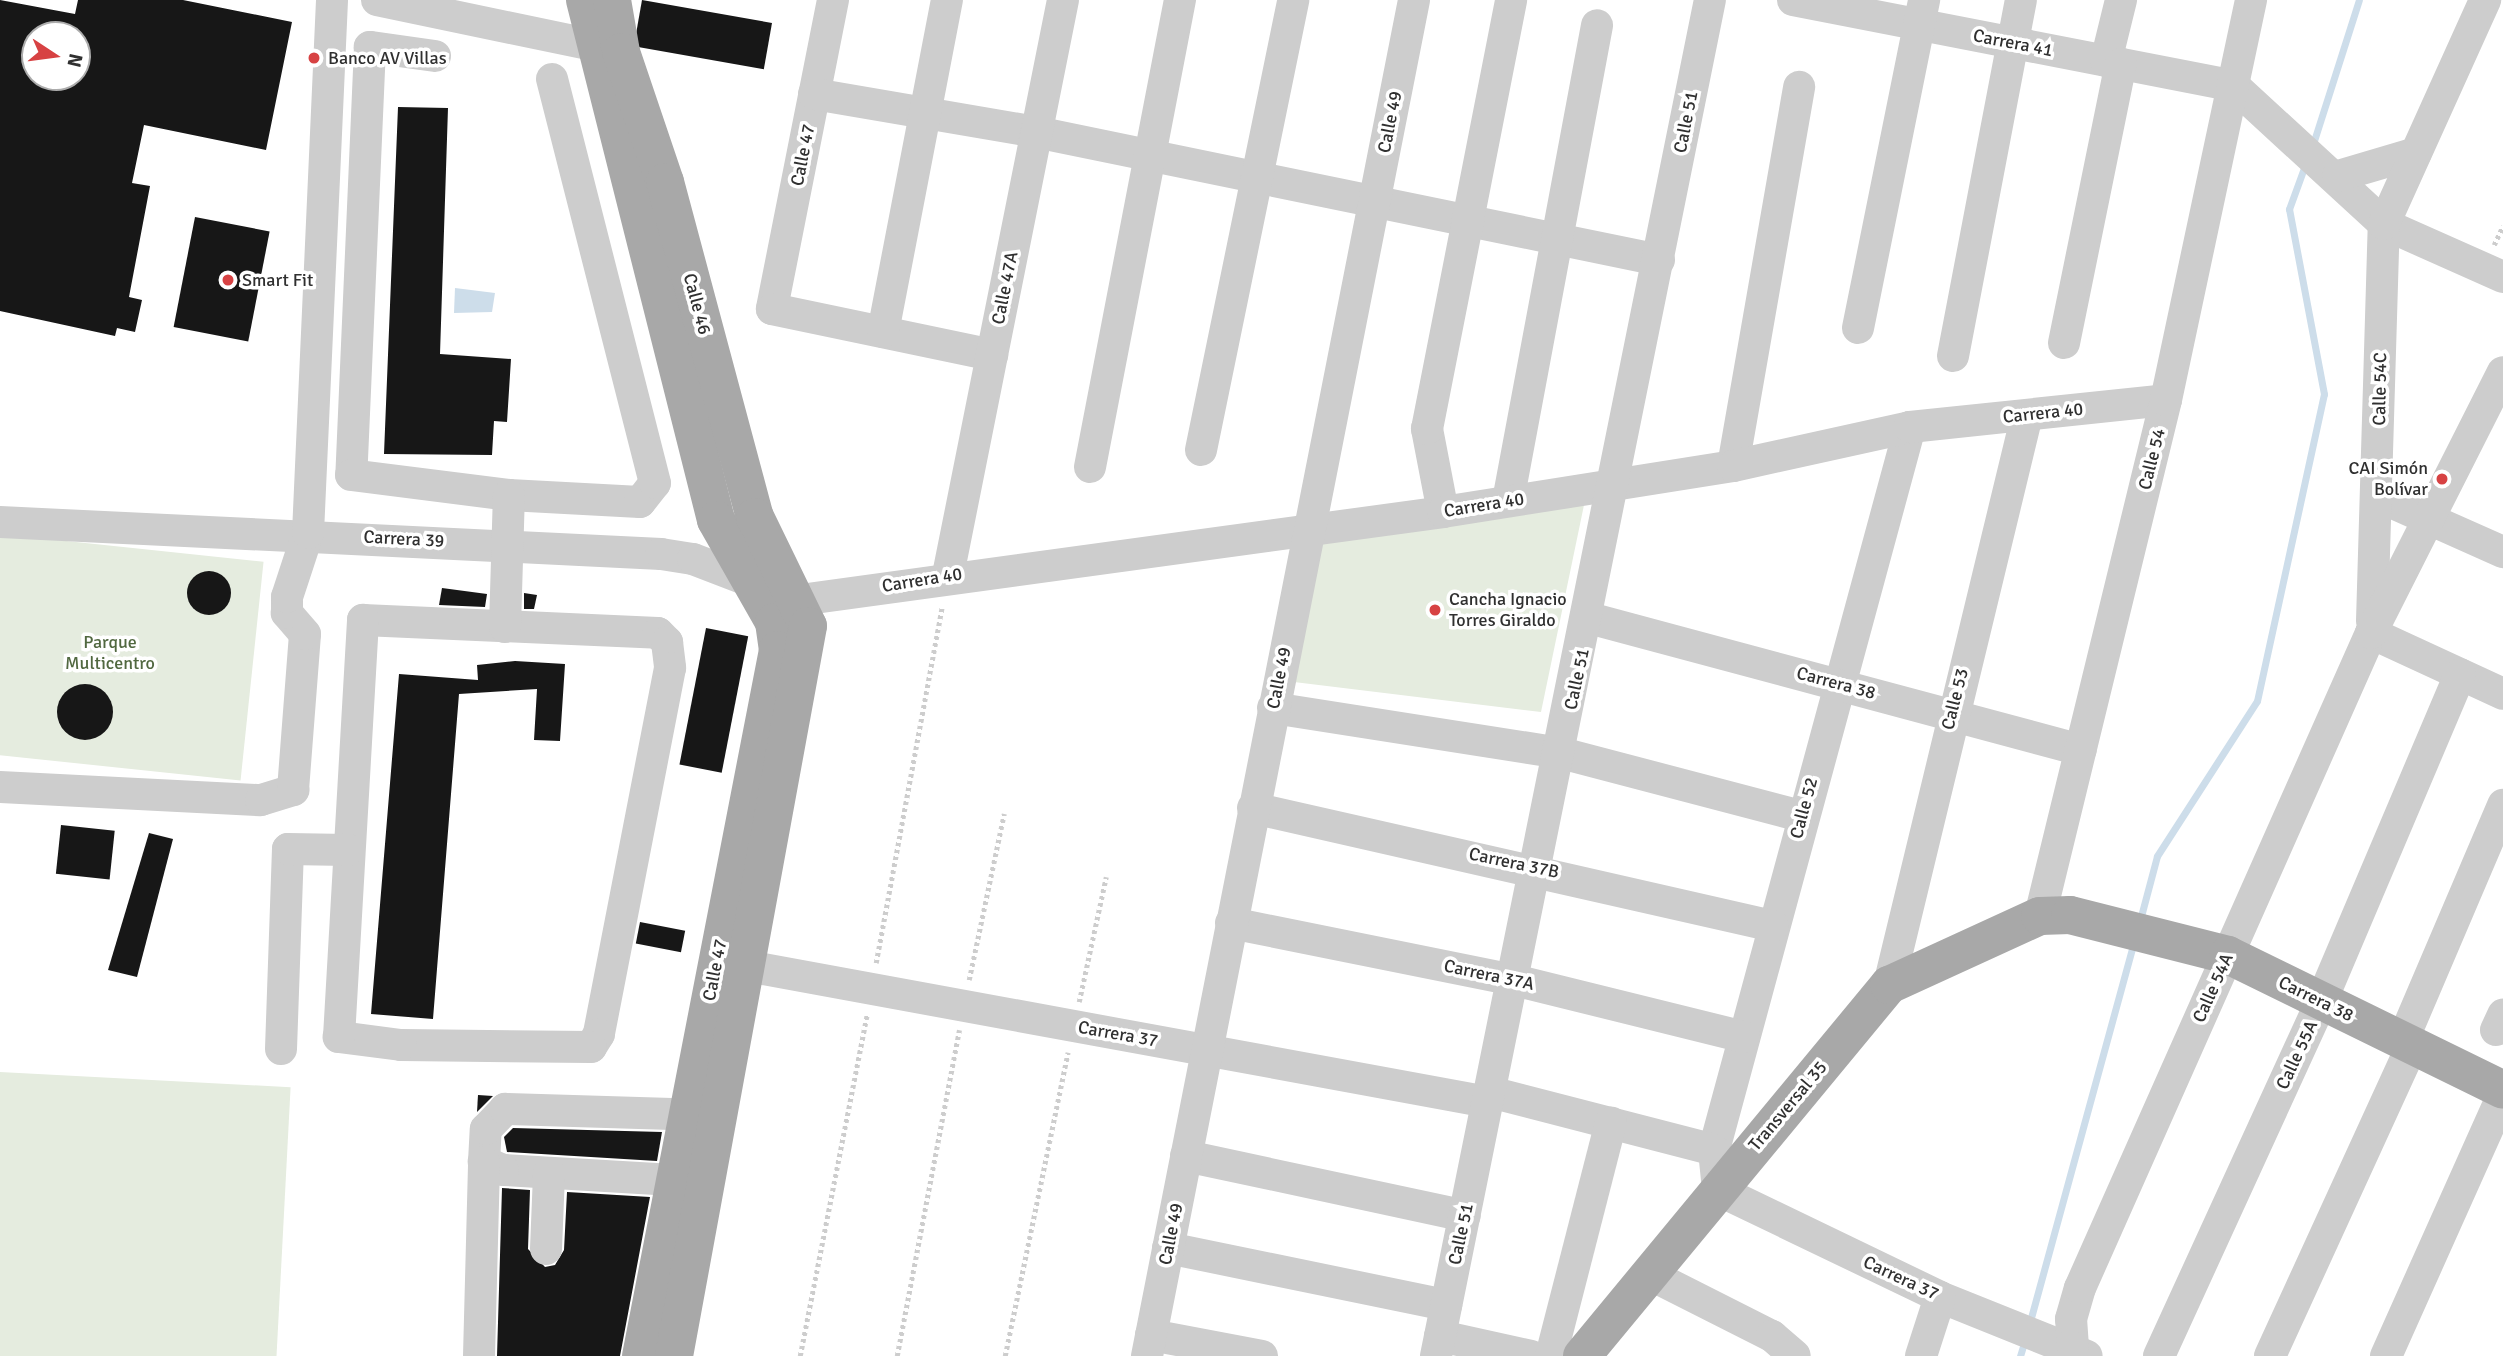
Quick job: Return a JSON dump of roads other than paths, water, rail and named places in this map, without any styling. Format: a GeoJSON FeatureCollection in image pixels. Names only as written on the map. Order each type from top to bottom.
{"type":"FeatureCollection","features":[{"type":"Feature","properties":{"kind":"main road","name":"Calle 46"},"geometry":{"type":"LineString","coordinates":[[585,0],[593,46],[716,520],[727,549],[757,588]]}},
{"type":"Feature","properties":{"kind":"main road","name":"Calle 46"},"geometry":{"type":"LineString","coordinates":[[612,0],[621,52],[665,182],[755,517],[800,600]]}},
{"type":"Feature","properties":{"kind":"main road","name":"Calle 47"},"geometry":{"type":"LineString","coordinates":[[674,1356],[702,1114],[777,664],[774,622],[757,588]]}},
{"type":"Feature","properties":{"kind":"main road","name":"Calle 47"},"geometry":{"type":"LineString","coordinates":[[641,1356],[673,1180],[702,1114],[747,966],[808,643],[800,600]]}},
{"type":"Feature","properties":{"kind":"main road","name":"Carrera 38"},"geometry":{"type":"LineString","coordinates":[[2040,916],[2070,915],[2228,955],[2503,1092]]}},
{"type":"Feature","properties":{"kind":"main road","name":"Transversal 35"},"geometry":{"type":"LineString","coordinates":[[1582,1356],[1889,985],[2040,916]]}},
{"type":"Feature","properties":{"kind":"street"},"geometry":{"type":"LineString","coordinates":[[0,787],[261,800],[293,790],[305,634],[288,613],[287,597],[308,533],[332,0]]}},
{"type":"Feature","properties":{"kind":"street"},"geometry":{"type":"LineString","coordinates":[[377,0],[593,46]]}},
{"type":"Feature","properties":{"kind":"street","name":"Calle 47"},"geometry":{"type":"LineString","coordinates":[[833,0],[772,309],[883,332]]}},
{"type":"Feature","properties":{"kind":"street"},"geometry":{"type":"LineString","coordinates":[[947,0],[883,332],[992,355]]}},
{"type":"Feature","properties":{"kind":"street","name":"Calle 47A"},"geometry":{"type":"LineString","coordinates":[[948,575],[1063,0]]}},
{"type":"Feature","properties":{"kind":"street"},"geometry":{"type":"LineString","coordinates":[[1090,467],[1180,0]]}},
{"type":"Feature","properties":{"kind":"street"},"geometry":{"type":"LineString","coordinates":[[1200,450],[1293,0]]}},
{"type":"Feature","properties":{"kind":"street","name":"Calle 49"},"geometry":{"type":"LineString","coordinates":[[1149,1346],[1414,0]]}},
{"type":"Feature","properties":{"kind":"street"},"geometry":{"type":"LineString","coordinates":[[1443,512],[1427,429],[1511,0]]}},
{"type":"Feature","properties":{"kind":"street","name":"Calle 51"},"geometry":{"type":"LineString","coordinates":[[1438,1346],[1562,752],[1710,0]]}},
{"type":"Feature","properties":{"kind":"street"},"geometry":{"type":"LineString","coordinates":[[1953,356],[2021,0]]}},
{"type":"Feature","properties":{"kind":"street"},"geometry":{"type":"LineString","coordinates":[[2064,343],[2114,63],[2121,0]]}},
{"type":"Feature","properties":{"kind":"street","name":"Calle 54"},"geometry":{"type":"LineString","coordinates":[[2040,916],[2166,400],[2251,0]]}},
{"type":"Feature","properties":{"kind":"street","name":"Calle 54C"},"geometry":{"type":"LineString","coordinates":[[2371,633],[2384,224],[2484,0]]}},
{"type":"Feature","properties":{"kind":"street","name":"Carrera 41"},"geometry":{"type":"LineString","coordinates":[[1808,1],[1921,12],[2012,43],[2234,86]]}},
{"type":"Feature","properties":{"kind":"street"},"geometry":{"type":"LineString","coordinates":[[1858,328],[1921,12]]}},
{"type":"Feature","properties":{"kind":"street"},"geometry":{"type":"LineString","coordinates":[[1508,501],[1597,24]]}},
{"type":"Feature","properties":{"kind":"street"},"geometry":{"type":"LineString","coordinates":[[435,56],[370,47],[351,475],[509,495],[640,502],[655,483],[552,79]]}},
{"type":"Feature","properties":{"kind":"street"},"geometry":{"type":"LineString","coordinates":[[2234,86],[2327,166],[2384,224],[2503,277]]}},
{"type":"Feature","properties":{"kind":"street"},"geometry":{"type":"LineString","coordinates":[[1733,466],[1799,87]]}},
{"type":"Feature","properties":{"kind":"street"},"geometry":{"type":"LineString","coordinates":[[814,94],[1036,132],[1659,260]]}},
{"type":"Feature","properties":{"kind":"street"},"geometry":{"type":"LineString","coordinates":[[2327,166],[2416,153]]}},
{"type":"Feature","properties":{"kind":"street","name":"Calle 54A"},"geometry":{"type":"LineString","coordinates":[[2068,1348],[2071,1319],[2080,1288],[2371,633],[2503,372]]}},
{"type":"Feature","properties":{"kind":"street","name":"Carrera 40"},"geometry":{"type":"LineString","coordinates":[[800,600],[948,575],[1310,526],[1443,512],[1616,482],[1733,466],[1910,427],[2166,400]]}},
{"type":"Feature","properties":{"kind":"street","name":"Calle 53"},"geometry":{"type":"LineString","coordinates":[[1889,985],[1951,713],[2026,415]]}},
{"type":"Feature","properties":{"kind":"street","name":"Calle 52"},"geometry":{"type":"LineString","coordinates":[[1718,1191],[1714,1150],[1836,683],[1910,427]]}},
{"type":"Feature","properties":{"kind":"street"},"geometry":{"type":"LineString","coordinates":[[505,627],[509,495]]}},
{"type":"Feature","properties":{"kind":"street"},"geometry":{"type":"LineString","coordinates":[[2377,496],[2503,552]]}},
{"type":"Feature","properties":{"kind":"street","name":"Carrera 39"},"geometry":{"type":"LineString","coordinates":[[0,522],[308,533],[508,544],[693,559],[757,588],[800,600]]}},
{"type":"Feature","properties":{"kind":"street","name":"Carrera 38"},"geometry":{"type":"LineString","coordinates":[[1589,618],[2081,750]]}},
{"type":"Feature","properties":{"kind":"street"},"geometry":{"type":"LineString","coordinates":[[363,620],[505,627],[657,633],[667,642],[670,668],[598,1034],[591,1047],[401,1045],[339,1037],[363,620]]}},
{"type":"Feature","properties":{"kind":"street"},"geometry":{"type":"LineString","coordinates":[[2371,633],[2503,694]]}},
{"type":"Feature","properties":{"kind":"street","name":"Calle 55A"},"geometry":{"type":"LineString","coordinates":[[2159,1356],[2321,1002],[2460,674]]}},
{"type":"Feature","properties":{"kind":"street"},"geometry":{"type":"LineString","coordinates":[[1273,708],[1562,752],[1801,816]]}},
{"type":"Feature","properties":{"kind":"street"},"geometry":{"type":"LineString","coordinates":[[2270,1356],[2407,1044],[2503,805]]}},
{"type":"Feature","properties":{"kind":"street","name":"Carrera 37B"},"geometry":{"type":"LineString","coordinates":[[1253,808],[1537,868],[1773,926]]}},
{"type":"Feature","properties":{"kind":"street"},"geometry":{"type":"LineString","coordinates":[[281,1049],[288,849],[348,850]]}},
{"type":"Feature","properties":{"kind":"street","name":"Carrera 37A"},"geometry":{"type":"LineString","coordinates":[[1231,923],[1514,980],[1744,1037]]}},
{"type":"Feature","properties":{"kind":"street","name":"Carrera 37"},"geometry":{"type":"LineString","coordinates":[[747,966],[1206,1051],[1489,1097],[1611,1123],[1714,1150]]}},
{"type":"Feature","properties":{"kind":"street"},"geometry":{"type":"LineString","coordinates":[[2386,1356],[2503,1092]]}},
{"type":"Feature","properties":{"kind":"street"},"geometry":{"type":"LineString","coordinates":[[479,1356],[486,1129],[505,1109],[702,1114]]}},
{"type":"Feature","properties":{"kind":"street"},"geometry":{"type":"LineString","coordinates":[[1551,1356],[1611,1123]]}},
{"type":"Feature","properties":{"kind":"street"},"geometry":{"type":"LineString","coordinates":[[1186,1156],[1465,1216]]}},
{"type":"Feature","properties":{"kind":"street"},"geometry":{"type":"LineString","coordinates":[[484,1161],[503,1170],[673,1180]]}},
{"type":"Feature","properties":{"kind":"street"},"geometry":{"type":"LineString","coordinates":[[545,1249],[549,1173]]}},
{"type":"Feature","properties":{"kind":"street","name":"Carrera 37"},"geometry":{"type":"LineString","coordinates":[[1718,1191],[1940,1297],[2068,1348]]}},
{"type":"Feature","properties":{"kind":"street"},"geometry":{"type":"LineString","coordinates":[[1168,1248],[1447,1305]]}},
{"type":"Feature","properties":{"kind":"street"},"geometry":{"type":"LineString","coordinates":[[1649,1274],[1774,1350]]}},
{"type":"Feature","properties":{"kind":"street"},"geometry":{"type":"LineString","coordinates":[[1920,1356],[1940,1297]]}},
{"type":"Feature","properties":{"kind":"street"},"geometry":{"type":"LineString","coordinates":[[1149,1346],[1262,1356]]}},
{"type":"Feature","properties":{"kind":"street"},"geometry":{"type":"LineString","coordinates":[[1438,1346],[1531,1356]]}},
{"type":"Feature","properties":{"kind":"water"},"geometry":{"type":"Polygon","coordinates":[[[455,288],[495,293],[492,312],[454,313],[455,288]]]}},
{"type":"Feature","properties":{"kind":"waterway"},"geometry":{"type":"LineString","coordinates":[[2312,147],[2359,0]]}},
{"type":"Feature","properties":{"kind":"waterway"},"geometry":{"type":"LineString","coordinates":[[2140,920],[2157,856],[2257,701],[2324,394],[2289,209],[2305,165]]}},
{"type":"Feature","properties":{"kind":"waterway"},"geometry":{"type":"LineString","coordinates":[[2029,1325],[2134,941]]}},
{"type":"Feature","properties":{"kind":"waterway"},"geometry":{"type":"LineString","coordinates":[[2020,1356],[2025,1340]]}},
{"type":"Feature","properties":{"kind":"place","name":"Banco AV Villas"},"geometry":{"type":"Point","coordinates":[314,58]}},
{"type":"Feature","properties":{"kind":"place","name":"Smart Fit"},"geometry":{"type":"Point","coordinates":[228,280]}},
{"type":"Feature","properties":{"kind":"place","name":"CAI Simón Bolívar"},"geometry":{"type":"Point","coordinates":[2442,479]}},
{"type":"Feature","properties":{"kind":"place","name":"Cancha Ignacio Torres Giraldo"},"geometry":{"type":"Point","coordinates":[1435,610]}},
{"type":"Feature","properties":{"kind":"park label","name":"Parque Multicentro"},"geometry":{"type":"Point","coordinates":[110,653]}}]}
